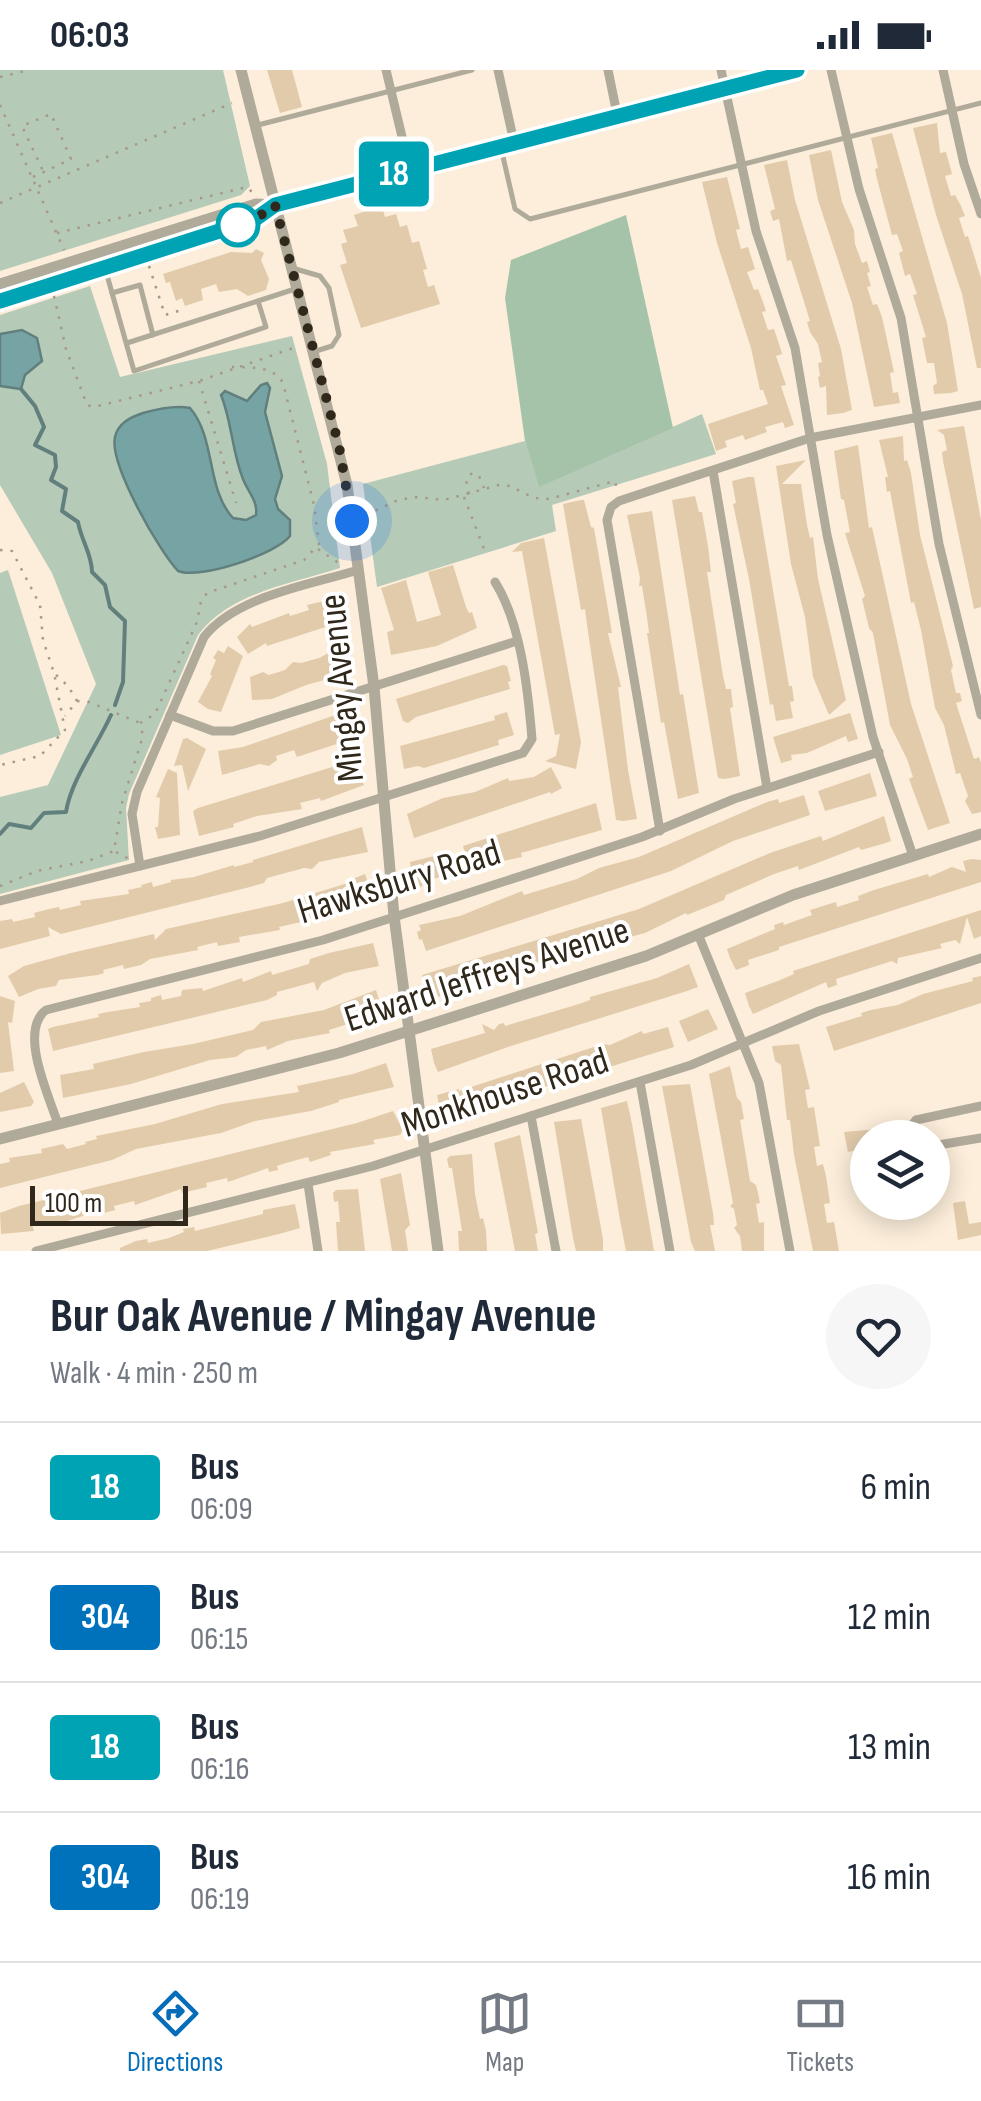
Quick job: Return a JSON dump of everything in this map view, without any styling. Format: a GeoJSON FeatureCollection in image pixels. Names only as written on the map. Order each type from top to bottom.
{"type":"FeatureCollection","features":[{"type":"Feature","properties":{"kind":"street","name":"Mingay Avenue"},"geometry":{"type":"LineString","coordinates":[[241,70],[344,469],[374,687],[394,916],[438,1251]]}},
{"type":"Feature","properties":{"kind":"street"},"geometry":{"type":"LineString","coordinates":[[386,70],[410,170]]}},
{"type":"Feature","properties":{"kind":"street"},"geometry":{"type":"LineString","coordinates":[[498,70],[514,142]]}},
{"type":"Feature","properties":{"kind":"street"},"geometry":{"type":"LineString","coordinates":[[608,70],[617,114]]}},
{"type":"Feature","properties":{"kind":"street"},"geometry":{"type":"LineString","coordinates":[[721,70],[756,231],[795,348],[826,535],[879,752],[912,856]]}},
{"type":"Feature","properties":{"kind":"street"},"geometry":{"type":"LineString","coordinates":[[0,284],[256,204],[275,205],[796,70]]}},
{"type":"Feature","properties":{"kind":"street"},"geometry":{"type":"LineString","coordinates":[[831,70],[859,189],[901,318],[940,544],[981,715]]}},
{"type":"Feature","properties":{"kind":"street"},"geometry":{"type":"LineString","coordinates":[[943,70],[964,164],[981,214]]}},
{"type":"Feature","properties":{"kind":"street"},"geometry":{"type":"LineString","coordinates":[[0,302],[254,220],[275,205]]}},
{"type":"Feature","properties":{"kind":"street"},"geometry":{"type":"LineString","coordinates":[[660,831],[607,520],[611,507],[619,501],[810,438],[981,405]]}},
{"type":"Feature","properties":{"kind":"street"},"geometry":{"type":"LineString","coordinates":[[713,472],[767,788]]}},
{"type":"Feature","properties":{"kind":"street"},"geometry":{"type":"LineString","coordinates":[[140,866],[132,814],[136,792],[198,648],[218,620],[244,605],[358,570]]}},
{"type":"Feature","properties":{"kind":"street"},"geometry":{"type":"LineString","coordinates":[[0,902],[260,836],[528,749],[532,733],[517,641],[510,606],[495,582]]}},
{"type":"Feature","properties":{"kind":"street"},"geometry":{"type":"LineString","coordinates":[[170,715],[223,732],[517,641]]}},
{"type":"Feature","properties":{"kind":"street","name":"Hawksbury Road"},"geometry":{"type":"LineString","coordinates":[[58,1124],[34,1045],[36,1020],[46,1010],[322,940],[660,831],[767,788],[879,752]]}},
{"type":"Feature","properties":{"kind":"street","name":"Edward Jeffreys Avenue"},"geometry":{"type":"LineString","coordinates":[[0,1138],[326,1057],[646,956],[792,895],[981,834]]}},
{"type":"Feature","properties":{"kind":"street"},"geometry":{"type":"LineString","coordinates":[[698,934],[759,1082],[790,1251]]}},
{"type":"Feature","properties":{"kind":"street","name":"Monkhouse Road"},"geometry":{"type":"LineString","coordinates":[[36,1251],[79,1246],[424,1150],[640,1082],[819,1011],[981,958]]}},
{"type":"Feature","properties":{"kind":"street"},"geometry":{"type":"LineString","coordinates":[[640,1082],[670,1251]]}},
{"type":"Feature","properties":{"kind":"street"},"geometry":{"type":"LineString","coordinates":[[916,1120],[981,1106]]}},
{"type":"Feature","properties":{"kind":"street"},"geometry":{"type":"LineString","coordinates":[[531,1116],[556,1251]]}},
{"type":"Feature","properties":{"kind":"street"},"geometry":{"type":"LineString","coordinates":[[950,1143],[981,1138]]}},
{"type":"Feature","properties":{"kind":"street"},"geometry":{"type":"LineString","coordinates":[[308,1184],[318,1251]]}},
{"type":"Feature","properties":{"kind":"lane"},"geometry":{"type":"LineString","coordinates":[[256,126],[472,70]]}},
{"type":"Feature","properties":{"kind":"lane"},"geometry":{"type":"LineString","coordinates":[[500,146],[515,209],[530,219],[981,103]]}},
{"type":"Feature","properties":{"kind":"lane"},"geometry":{"type":"LineString","coordinates":[[290,267],[320,276],[331,292],[340,335],[332,346],[312,352]]}},
{"type":"Feature","properties":{"kind":"lane"},"geometry":{"type":"LineString","coordinates":[[105,268],[134,371],[266,327],[258,301]]}},
{"type":"Feature","properties":{"kind":"lane"},"geometry":{"type":"LineString","coordinates":[[112,293],[140,285],[153,334]]}},
{"type":"Feature","properties":{"kind":"lane"},"geometry":{"type":"LineString","coordinates":[[127,343],[296,289]]}},
{"type":"Feature","properties":{"kind":"path"},"geometry":{"type":"LineString","coordinates":[[0,77],[29,70]]}},
{"type":"Feature","properties":{"kind":"path"},"geometry":{"type":"LineString","coordinates":[[0,203],[232,102]]}},
{"type":"Feature","properties":{"kind":"path"},"geometry":{"type":"LineString","coordinates":[[0,105],[65,252]]}},
{"type":"Feature","properties":{"kind":"path"},"geometry":{"type":"LineString","coordinates":[[33,176],[43,172],[72,159],[51,114],[22,126],[43,172]]}},
{"type":"Feature","properties":{"kind":"path"},"geometry":{"type":"LineString","coordinates":[[57,234],[247,187],[253,192]]}},
{"type":"Feature","properties":{"kind":"path"},"geometry":{"type":"LineString","coordinates":[[149,266],[165,315],[182,310]]}},
{"type":"Feature","properties":{"kind":"path"},"geometry":{"type":"LineString","coordinates":[[156,286],[163,284]]}},
{"type":"Feature","properties":{"kind":"path"},"geometry":{"type":"LineString","coordinates":[[198,381],[236,503]]}},
{"type":"Feature","properties":{"kind":"path"},"geometry":{"type":"LineString","coordinates":[[484,490],[479,476],[472,473],[466,480],[466,495],[486,554]]}},
{"type":"Feature","properties":{"kind":"path"},"geometry":{"type":"LineString","coordinates":[[366,515],[398,500],[444,500],[510,486],[534,498],[549,500],[614,481],[618,493]]}},
{"type":"Feature","properties":{"kind":"path"},"geometry":{"type":"LineString","coordinates":[[316,548],[342,566]]}},
{"type":"Feature","properties":{"kind":"path"},"geometry":{"type":"LineString","coordinates":[[0,550],[12,551],[40,605],[43,640],[65,730],[40,756],[0,765]]}},
{"type":"Feature","properties":{"kind":"path"},"geometry":{"type":"LineString","coordinates":[[54,673],[76,701]]}},
{"type":"Feature","properties":{"kind":"path"},"geometry":{"type":"LineString","coordinates":[[64,717],[76,701]]}},
{"type":"Feature","properties":{"kind":"path"},"geometry":{"type":"LineString","coordinates":[[76,701],[89,702],[140,723]]}},
{"type":"Feature","properties":{"kind":"path"},"geometry":{"type":"LineString","coordinates":[[114,851],[129,858]]}},
{"type":"Feature","properties":{"kind":"green space"},"geometry":{"type":"Polygon","coordinates":[[[0,70],[223,70],[250,186],[241,195],[0,271],[0,70]]]}},
{"type":"Feature","properties":{"kind":"green space"},"geometry":{"type":"Polygon","coordinates":[[[626,215],[673,428],[539,487],[525,441],[505,298],[511,260],[626,215]]]}},
{"type":"Feature","properties":{"kind":"green space"},"geometry":{"type":"Polygon","coordinates":[[[90,286],[120,377],[292,336],[327,464],[340,568],[245,599],[212,620],[198,635],[129,794],[129,860],[0,894],[0,797],[48,785],[96,684],[52,573],[0,485],[0,315],[90,286]]]}},
{"type":"Feature","properties":{"kind":"green space"},"geometry":{"type":"Polygon","coordinates":[[[702,414],[716,454],[552,505],[556,531],[377,587],[363,484],[525,441],[539,486],[702,414]]]}},
{"type":"Feature","properties":{"kind":"green space"},"geometry":{"type":"Polygon","coordinates":[[[8,570],[61,735],[0,755],[0,573],[8,570]]]}},
{"type":"Feature","properties":{"kind":"water"},"geometry":{"type":"Polygon","coordinates":[[[22,330],[37,338],[42,361],[25,375],[21,389],[0,386],[0,334],[22,330]]]}},
{"type":"Feature","properties":{"kind":"water"},"geometry":{"type":"Polygon","coordinates":[[[267,383],[270,388],[265,412],[282,476],[275,499],[278,509],[290,520],[290,536],[270,550],[237,564],[203,572],[178,571],[148,527],[127,486],[115,450],[117,432],[126,421],[143,413],[190,408],[204,434],[224,506],[233,518],[246,520],[256,515],[256,505],[239,469],[221,395],[225,391],[247,401],[267,383]]]}},
{"type":"Feature","properties":{"kind":"building"},"geometry":{"type":"Polygon","coordinates":[[[267,70],[292,70],[302,107],[280,113],[267,70]]]}},
{"type":"Feature","properties":{"kind":"building"},"geometry":{"type":"Polygon","coordinates":[[[937,123],[940,153],[946,152],[952,174],[945,176],[951,196],[955,195],[965,216],[959,218],[981,278],[981,368],[977,368],[962,294],[913,128],[937,123]]]}},
{"type":"Feature","properties":{"kind":"building"},"geometry":{"type":"Polygon","coordinates":[[[892,133],[947,323],[958,391],[951,393],[934,394],[934,363],[927,363],[922,338],[926,337],[913,295],[917,294],[910,274],[905,276],[899,253],[903,251],[897,234],[892,235],[877,179],[871,138],[892,133]]]}},
{"type":"Feature","properties":{"kind":"building"},"geometry":{"type":"Polygon","coordinates":[[[831,150],[855,244],[870,272],[867,273],[871,286],[867,287],[882,317],[894,372],[890,373],[893,393],[898,392],[900,403],[874,407],[852,303],[818,200],[809,155],[831,150]]]}},
{"type":"Feature","properties":{"kind":"building"},"geometry":{"type":"Polygon","coordinates":[[[787,160],[795,200],[841,349],[852,410],[843,413],[827,415],[826,386],[820,388],[818,377],[818,363],[822,362],[818,344],[810,332],[791,260],[787,261],[779,219],[773,221],[770,211],[775,209],[764,165],[787,160]]]}},
{"type":"Feature","properties":{"kind":"building"},"geometry":{"type":"Polygon","coordinates":[[[727,177],[741,249],[748,247],[755,269],[747,272],[763,302],[768,330],[774,329],[782,354],[776,356],[786,385],[781,386],[794,425],[785,428],[783,422],[765,427],[767,432],[745,440],[743,435],[725,441],[727,447],[716,451],[708,424],[768,404],[760,390],[702,182],[727,177]]]}},
{"type":"Feature","properties":{"kind":"building"},"geometry":{"type":"Polygon","coordinates":[[[382,206],[385,217],[396,214],[400,227],[407,225],[412,243],[419,241],[428,287],[434,285],[440,304],[361,328],[340,265],[347,263],[341,244],[347,242],[343,230],[358,226],[354,215],[382,206]]]}},
{"type":"Feature","properties":{"kind":"building"},"geometry":{"type":"Polygon","coordinates":[[[256,249],[264,253],[261,260],[269,279],[266,290],[248,296],[237,289],[219,292],[216,284],[201,289],[203,300],[185,306],[182,298],[176,301],[163,274],[231,252],[252,253],[256,249]]]}},
{"type":"Feature","properties":{"kind":"building"},"geometry":{"type":"Polygon","coordinates":[[[964,426],[981,520],[981,607],[974,609],[943,461],[942,452],[947,450],[944,435],[937,430],[964,426]]]}},
{"type":"Feature","properties":{"kind":"building"},"geometry":{"type":"Polygon","coordinates":[[[903,436],[904,461],[907,460],[911,473],[920,535],[953,666],[956,693],[960,693],[962,701],[956,703],[974,759],[979,757],[981,763],[981,812],[972,814],[935,708],[921,630],[914,602],[911,603],[890,491],[887,492],[888,477],[879,440],[903,436]]]}},
{"type":"Feature","properties":{"kind":"building"},"geometry":{"type":"Polygon","coordinates":[[[858,445],[869,528],[872,527],[911,704],[950,823],[928,830],[909,779],[913,777],[907,759],[890,725],[873,633],[862,599],[865,596],[845,533],[850,532],[834,451],[858,445]]]}},
{"type":"Feature","properties":{"kind":"building"},"geometry":{"type":"Polygon","coordinates":[[[806,460],[782,484],[801,484],[807,525],[810,538],[813,537],[818,579],[846,700],[829,715],[813,677],[776,466],[806,460]]]}},
{"type":"Feature","properties":{"kind":"building"},"geometry":{"type":"Polygon","coordinates":[[[754,477],[794,701],[790,702],[793,718],[776,721],[733,504],[736,503],[732,481],[754,477]]]}},
{"type":"Feature","properties":{"kind":"building"},"geometry":{"type":"Polygon","coordinates":[[[695,496],[708,546],[711,572],[707,572],[723,676],[726,689],[731,689],[733,707],[730,708],[740,776],[725,779],[718,778],[672,500],[695,496]]]}},
{"type":"Feature","properties":{"kind":"building"},"geometry":{"type":"Polygon","coordinates":[[[584,500],[594,528],[612,633],[608,633],[621,687],[628,770],[637,819],[616,820],[585,609],[581,610],[563,504],[584,500]]]}},
{"type":"Feature","properties":{"kind":"building"},"geometry":{"type":"Polygon","coordinates":[[[652,511],[699,793],[678,799],[664,722],[661,723],[642,586],[627,515],[652,511]]]}},
{"type":"Feature","properties":{"kind":"building"},"geometry":{"type":"Polygon","coordinates":[[[544,538],[581,742],[576,769],[545,761],[556,756],[560,734],[555,735],[522,551],[512,552],[521,543],[544,538]]]}},
{"type":"Feature","properties":{"kind":"building"},"geometry":{"type":"Polygon","coordinates":[[[453,565],[477,628],[437,646],[391,655],[387,632],[394,630],[381,588],[406,580],[417,622],[441,615],[428,572],[453,565]]]}},
{"type":"Feature","properties":{"kind":"building"},"geometry":{"type":"Polygon","coordinates":[[[337,598],[344,621],[267,646],[266,643],[248,654],[237,637],[250,624],[252,627],[289,613],[290,616],[309,610],[307,605],[337,598]]]}},
{"type":"Feature","properties":{"kind":"building"},"geometry":{"type":"Polygon","coordinates":[[[228,646],[243,656],[221,712],[198,702],[212,676],[216,660],[213,658],[218,650],[224,653],[228,646]]]}},
{"type":"Feature","properties":{"kind":"building"},"geometry":{"type":"Polygon","coordinates":[[[342,646],[354,672],[272,699],[252,700],[250,677],[285,670],[293,662],[319,658],[342,646]]]}},
{"type":"Feature","properties":{"kind":"building"},"geometry":{"type":"Polygon","coordinates":[[[507,666],[510,689],[416,717],[408,723],[403,721],[396,699],[507,666]]]}},
{"type":"Feature","properties":{"kind":"building"},"geometry":{"type":"Polygon","coordinates":[[[507,712],[514,735],[498,740],[499,745],[424,768],[404,769],[400,746],[495,720],[494,716],[507,712]]]}},
{"type":"Feature","properties":{"kind":"building"},"geometry":{"type":"Polygon","coordinates":[[[341,713],[349,740],[297,757],[294,750],[276,756],[277,760],[269,766],[260,764],[222,775],[218,751],[243,747],[341,713]]]}},
{"type":"Feature","properties":{"kind":"building"},"geometry":{"type":"Polygon","coordinates":[[[850,713],[858,739],[848,742],[846,736],[807,753],[791,755],[792,760],[781,763],[773,737],[850,713]]]}},
{"type":"Feature","properties":{"kind":"building"},"geometry":{"type":"Polygon","coordinates":[[[183,739],[206,749],[188,791],[182,765],[174,766],[183,739]]]}},
{"type":"Feature","properties":{"kind":"building"},"geometry":{"type":"Polygon","coordinates":[[[355,760],[364,785],[321,801],[320,798],[300,803],[302,809],[257,816],[199,836],[193,811],[198,808],[355,760]]]}},
{"type":"Feature","properties":{"kind":"building"},"geometry":{"type":"Polygon","coordinates":[[[551,767],[562,788],[551,794],[414,838],[407,814],[508,778],[509,781],[534,777],[551,767]]]}},
{"type":"Feature","properties":{"kind":"building"},"geometry":{"type":"Polygon","coordinates":[[[168,769],[177,773],[180,835],[158,839],[155,827],[160,798],[156,797],[168,769]]]}},
{"type":"Feature","properties":{"kind":"building"},"geometry":{"type":"Polygon","coordinates":[[[870,773],[877,796],[825,811],[818,791],[870,773]]]}},
{"type":"Feature","properties":{"kind":"building"},"geometry":{"type":"Polygon","coordinates":[[[804,795],[810,815],[733,841],[671,871],[426,951],[422,939],[419,940],[419,925],[460,916],[522,891],[524,895],[577,879],[767,802],[778,799],[779,803],[804,795]]]}},
{"type":"Feature","properties":{"kind":"building"},"geometry":{"type":"Polygon","coordinates":[[[596,803],[602,830],[521,853],[522,857],[470,868],[463,846],[596,803]]]}},
{"type":"Feature","properties":{"kind":"building"},"geometry":{"type":"Polygon","coordinates":[[[884,816],[891,841],[886,843],[861,850],[859,847],[799,870],[798,866],[774,874],[645,933],[555,957],[449,995],[429,998],[427,994],[422,975],[639,909],[770,853],[821,836],[823,841],[884,816]]]}},
{"type":"Feature","properties":{"kind":"building"},"geometry":{"type":"Polygon","coordinates":[[[362,827],[368,852],[319,862],[312,869],[267,878],[264,883],[250,887],[61,934],[48,927],[50,936],[0,949],[0,921],[35,917],[34,913],[49,909],[81,905],[80,901],[129,894],[128,890],[152,882],[153,887],[234,867],[362,827]]]}},
{"type":"Feature","properties":{"kind":"building"},"geometry":{"type":"Polygon","coordinates":[[[450,852],[456,872],[427,881],[421,887],[413,882],[410,862],[450,852]]]}},
{"type":"Feature","properties":{"kind":"building"},"geometry":{"type":"Polygon","coordinates":[[[981,860],[981,882],[779,947],[748,960],[749,965],[736,970],[730,958],[727,949],[775,929],[774,925],[812,915],[810,910],[836,902],[837,907],[874,890],[928,874],[929,877],[952,867],[966,872],[963,861],[981,860]]]}},
{"type":"Feature","properties":{"kind":"building"},"geometry":{"type":"Polygon","coordinates":[[[365,874],[374,899],[338,908],[339,912],[331,915],[330,910],[279,927],[280,930],[239,937],[240,942],[218,946],[217,942],[197,947],[198,950],[150,959],[141,965],[124,969],[123,965],[98,975],[59,980],[56,986],[19,997],[8,976],[24,966],[71,953],[154,934],[155,940],[166,929],[283,903],[365,874]]]}},
{"type":"Feature","properties":{"kind":"building"},"geometry":{"type":"Polygon","coordinates":[[[981,910],[981,936],[974,939],[967,917],[960,944],[955,940],[940,944],[942,948],[898,958],[897,964],[892,961],[836,979],[837,985],[828,988],[826,982],[753,1014],[749,1006],[745,993],[794,974],[793,971],[981,910]]]}},
{"type":"Feature","properties":{"kind":"building"},"geometry":{"type":"Polygon","coordinates":[[[373,943],[379,966],[345,973],[322,983],[317,991],[314,982],[277,992],[267,1000],[53,1051],[48,1029],[53,1027],[140,1007],[139,1003],[161,995],[162,1000],[181,996],[182,990],[203,991],[271,971],[272,975],[309,964],[310,959],[373,943]]]}},
{"type":"Feature","properties":{"kind":"building"},"geometry":{"type":"Polygon","coordinates":[[[689,964],[698,987],[438,1072],[434,1063],[431,1049],[485,1033],[482,1024],[494,1030],[499,1024],[505,1026],[579,1004],[689,964]]]}},
{"type":"Feature","properties":{"kind":"building"},"geometry":{"type":"Polygon","coordinates":[[[981,976],[981,1003],[834,1051],[826,1027],[981,976]]]}},
{"type":"Feature","properties":{"kind":"building"},"geometry":{"type":"Polygon","coordinates":[[[376,990],[383,1013],[329,1030],[330,1033],[288,1041],[267,1050],[266,1046],[246,1050],[236,1057],[210,1060],[131,1084],[63,1098],[60,1075],[94,1069],[93,1064],[144,1052],[253,1030],[261,1022],[324,1010],[376,990]]]}},
{"type":"Feature","properties":{"kind":"building"},"geometry":{"type":"Polygon","coordinates":[[[0,996],[15,1001],[12,1023],[8,1022],[14,1071],[0,1073],[0,996]]]}},
{"type":"Feature","properties":{"kind":"building"},"geometry":{"type":"Polygon","coordinates":[[[708,1009],[718,1029],[688,1042],[679,1021],[708,1009]]]}},
{"type":"Feature","properties":{"kind":"building"},"geometry":{"type":"Polygon","coordinates":[[[668,1027],[674,1047],[444,1118],[440,1110],[437,1095],[610,1045],[642,1031],[643,1034],[668,1027]]]}},
{"type":"Feature","properties":{"kind":"building"},"geometry":{"type":"Polygon","coordinates":[[[799,1044],[810,1089],[805,1090],[808,1108],[814,1107],[820,1146],[814,1147],[817,1166],[823,1164],[826,1176],[830,1203],[824,1204],[827,1223],[834,1222],[839,1251],[813,1251],[787,1120],[781,1065],[775,1061],[772,1046],[799,1044]]]}},
{"type":"Feature","properties":{"kind":"building"},"geometry":{"type":"Polygon","coordinates":[[[386,1063],[394,1087],[221,1133],[136,1149],[112,1160],[0,1188],[0,1164],[10,1162],[9,1158],[42,1153],[41,1149],[63,1144],[67,1149],[86,1144],[96,1136],[222,1104],[299,1092],[297,1086],[386,1063]]]}},
{"type":"Feature","properties":{"kind":"building"},"geometry":{"type":"Polygon","coordinates":[[[730,1066],[744,1119],[740,1120],[750,1181],[756,1185],[760,1203],[756,1204],[759,1223],[764,1222],[764,1251],[742,1251],[740,1236],[734,1228],[737,1225],[730,1206],[733,1203],[709,1074],[730,1066]]]}},
{"type":"Feature","properties":{"kind":"building"},"geometry":{"type":"Polygon","coordinates":[[[24,1082],[34,1102],[31,1106],[0,1112],[0,1093],[24,1082]]]}},
{"type":"Feature","properties":{"kind":"building"},"geometry":{"type":"Polygon","coordinates":[[[690,1084],[713,1213],[714,1225],[710,1225],[715,1251],[695,1251],[691,1242],[662,1086],[690,1084]]]}},
{"type":"Feature","properties":{"kind":"building"},"geometry":{"type":"Polygon","coordinates":[[[627,1101],[654,1251],[626,1251],[620,1220],[601,1108],[627,1101]]]}},
{"type":"Feature","properties":{"kind":"building"},"geometry":{"type":"Polygon","coordinates":[[[393,1111],[403,1130],[400,1135],[373,1140],[375,1144],[330,1152],[331,1155],[310,1162],[308,1157],[277,1166],[278,1170],[269,1172],[268,1168],[182,1193],[181,1189],[135,1205],[134,1201],[114,1206],[115,1210],[52,1226],[50,1221],[32,1225],[34,1231],[1,1234],[0,1213],[19,1206],[393,1111]]]}},
{"type":"Feature","properties":{"kind":"building"},"geometry":{"type":"Polygon","coordinates":[[[581,1119],[603,1251],[576,1251],[573,1238],[554,1122],[581,1119]]]}},
{"type":"Feature","properties":{"kind":"building"},"geometry":{"type":"Polygon","coordinates":[[[850,1131],[850,1152],[848,1152],[844,1132],[850,1131]]]}},
{"type":"Feature","properties":{"kind":"building"},"geometry":{"type":"Polygon","coordinates":[[[520,1135],[538,1251],[515,1251],[494,1143],[520,1135]]]}},
{"type":"Feature","properties":{"kind":"building"},"geometry":{"type":"Polygon","coordinates":[[[472,1154],[475,1194],[486,1231],[487,1251],[459,1251],[458,1231],[462,1231],[452,1168],[447,1159],[472,1154]]]}},
{"type":"Feature","properties":{"kind":"building"},"geometry":{"type":"Polygon","coordinates":[[[401,1173],[410,1225],[405,1230],[408,1251],[392,1251],[380,1179],[401,1173]]]}},
{"type":"Feature","properties":{"kind":"building"},"geometry":{"type":"Polygon","coordinates":[[[358,1189],[365,1251],[338,1251],[336,1222],[340,1222],[333,1193],[358,1189]]]}},
{"type":"Feature","properties":{"kind":"building"},"geometry":{"type":"Polygon","coordinates":[[[965,1201],[969,1224],[981,1222],[981,1235],[958,1240],[953,1203],[965,1201]]]}},
{"type":"Feature","properties":{"kind":"building"},"geometry":{"type":"Polygon","coordinates":[[[295,1204],[300,1228],[279,1234],[207,1251],[120,1251],[136,1241],[147,1239],[148,1243],[184,1232],[183,1229],[194,1227],[195,1231],[295,1204]]]}},
{"type":"Feature","properties":{"kind":"waterway"},"geometry":{"type":"LineString","coordinates":[[21,389],[35,406],[44,427],[35,445],[55,455],[51,480],[66,489],[62,511],[78,522],[92,572],[105,585],[110,607],[125,621],[123,682],[115,705]]}},
{"type":"Feature","properties":{"kind":"waterway"},"geometry":{"type":"LineString","coordinates":[[0,834],[9,824],[31,828],[44,813],[66,812],[79,775],[111,715]]}},
{"type":"Feature","properties":{"kind":"bus line","name":"18"},"geometry":{"type":"LineString","coordinates":[[0,301],[254,220],[275,205],[797,70]]}},
{"type":"Feature","properties":{"kind":"route"},"geometry":{"type":"LineString","coordinates":[[238,225],[225,230],[254,220],[275,205],[339,446],[352,521]]}}]}
